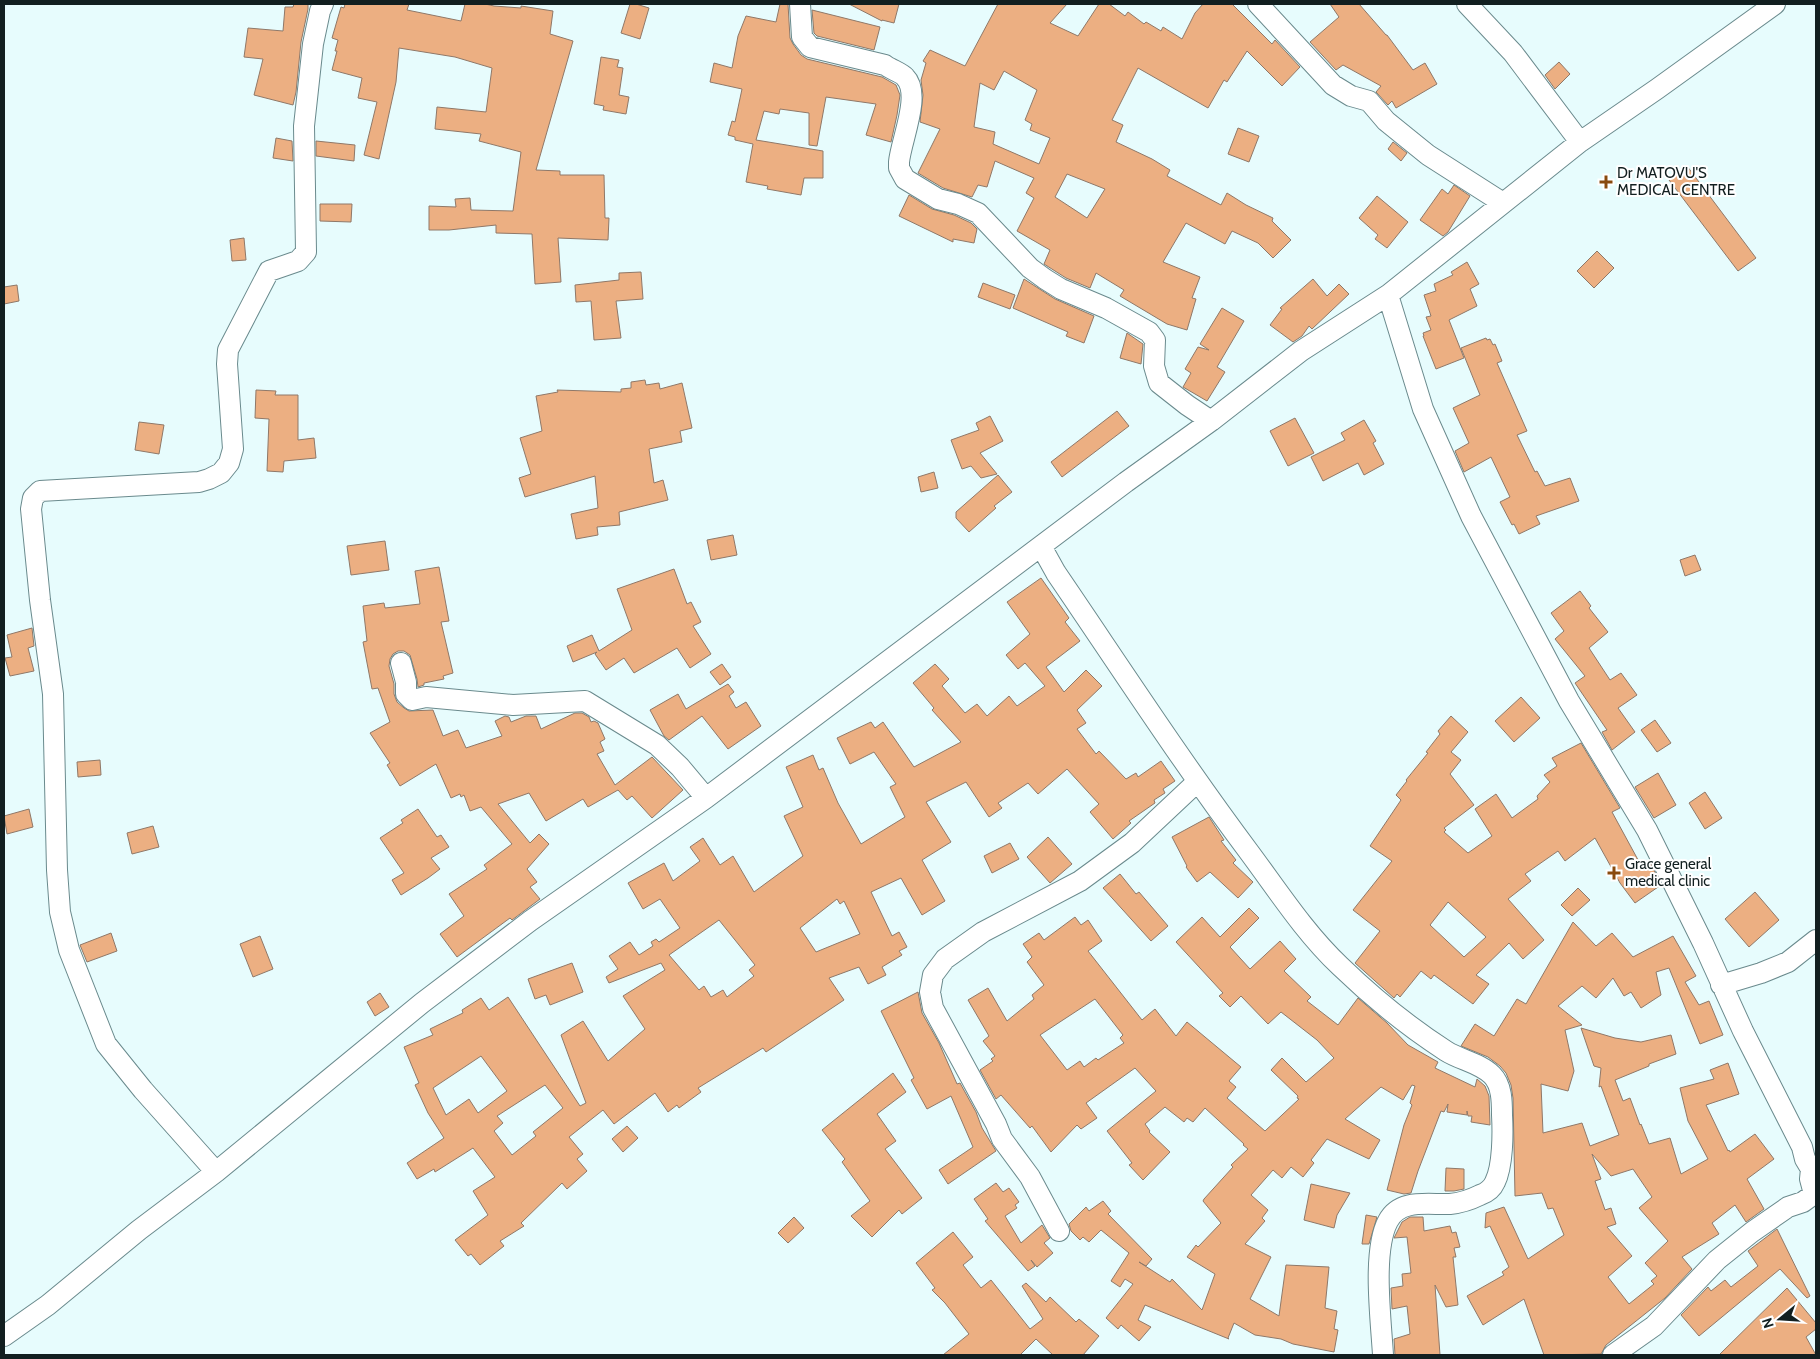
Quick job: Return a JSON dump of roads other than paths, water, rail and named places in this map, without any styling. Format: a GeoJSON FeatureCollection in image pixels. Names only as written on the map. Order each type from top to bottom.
{"type":"FeatureCollection","features":[{"type":"Feature","properties":{"kind":"street"},"geometry":{"type":"LineString","coordinates":[[216,1172],[143,1090],[106,1044],[69,950],[60,912],[57,870],[53,694],[40,600],[31,509],[33,498],[40,491],[199,482],[221,473],[228,463],[233,449],[227,364],[228,350],[269,271],[298,261],[306,252],[304,126],[313,44],[323,4]]}},
{"type":"Feature","properties":{"kind":"street"},"geometry":{"type":"LineString","coordinates":[[800,4],[802,37],[810,47],[885,65],[894,72],[904,75],[911,85],[912,104],[899,162],[899,168],[905,179],[938,199],[978,212],[1030,268],[1045,279],[1106,308],[1149,332],[1156,340],[1154,366],[1159,383],[1211,421]]}},
{"type":"Feature","properties":{"kind":"street"},"geometry":{"type":"LineString","coordinates":[[1258,4],[1333,85],[1351,96],[1368,101],[1386,121],[1428,156],[1503,203]]}},
{"type":"Feature","properties":{"kind":"street"},"geometry":{"type":"LineString","coordinates":[[1467,4],[1514,53],[1580,142]]}},
{"type":"Feature","properties":{"kind":"street"},"geometry":{"type":"LineString","coordinates":[[4,1336],[48,1305],[139,1230],[216,1172],[422,1003],[506,938],[706,798],[1301,352],[1388,295],[1580,142],[1775,4]]}},
{"type":"Feature","properties":{"kind":"street"},"geometry":{"type":"LineString","coordinates":[[1388,295],[1423,410],[1471,516],[1569,701],[1647,830],[1811,1169],[1810,1179],[1815,1196],[1788,1207],[1752,1232],[1717,1260],[1654,1326],[1613,1355]]}},
{"type":"Feature","properties":{"kind":"street"},"geometry":{"type":"LineString","coordinates":[[1041,546],[1056,572],[1197,782],[1306,929],[1339,966],[1399,1016],[1448,1052],[1491,1074],[1500,1089],[1502,1114],[1500,1159],[1496,1182],[1491,1189],[1471,1200],[1451,1204],[1419,1203],[1404,1207],[1396,1211],[1388,1220],[1379,1260],[1383,1355]]}},
{"type":"Feature","properties":{"kind":"street"},"geometry":{"type":"LineString","coordinates":[[401,663],[406,682],[406,694],[412,700],[426,697],[513,705],[584,701],[657,745],[680,767],[706,798]]}},
{"type":"Feature","properties":{"kind":"street"},"geometry":{"type":"LineString","coordinates":[[1059,1231],[1030,1177],[1002,1139],[996,1124],[933,1008],[930,992],[933,974],[945,959],[983,932],[1080,881],[1132,843],[1197,782]]}},
{"type":"Feature","properties":{"kind":"street"},"geometry":{"type":"LineString","coordinates":[[1721,985],[1761,973],[1788,962],[1816,940]]}},
{"type":"Feature","properties":{"kind":"place","name":"Dr MATOVU'S MEDICAL CENTRE"},"geometry":{"type":"Point","coordinates":[1606,182]}},
{"type":"Feature","properties":{"kind":"place","name":"Grace general medical clinic"},"geometry":{"type":"Point","coordinates":[1614,873]}}]}
